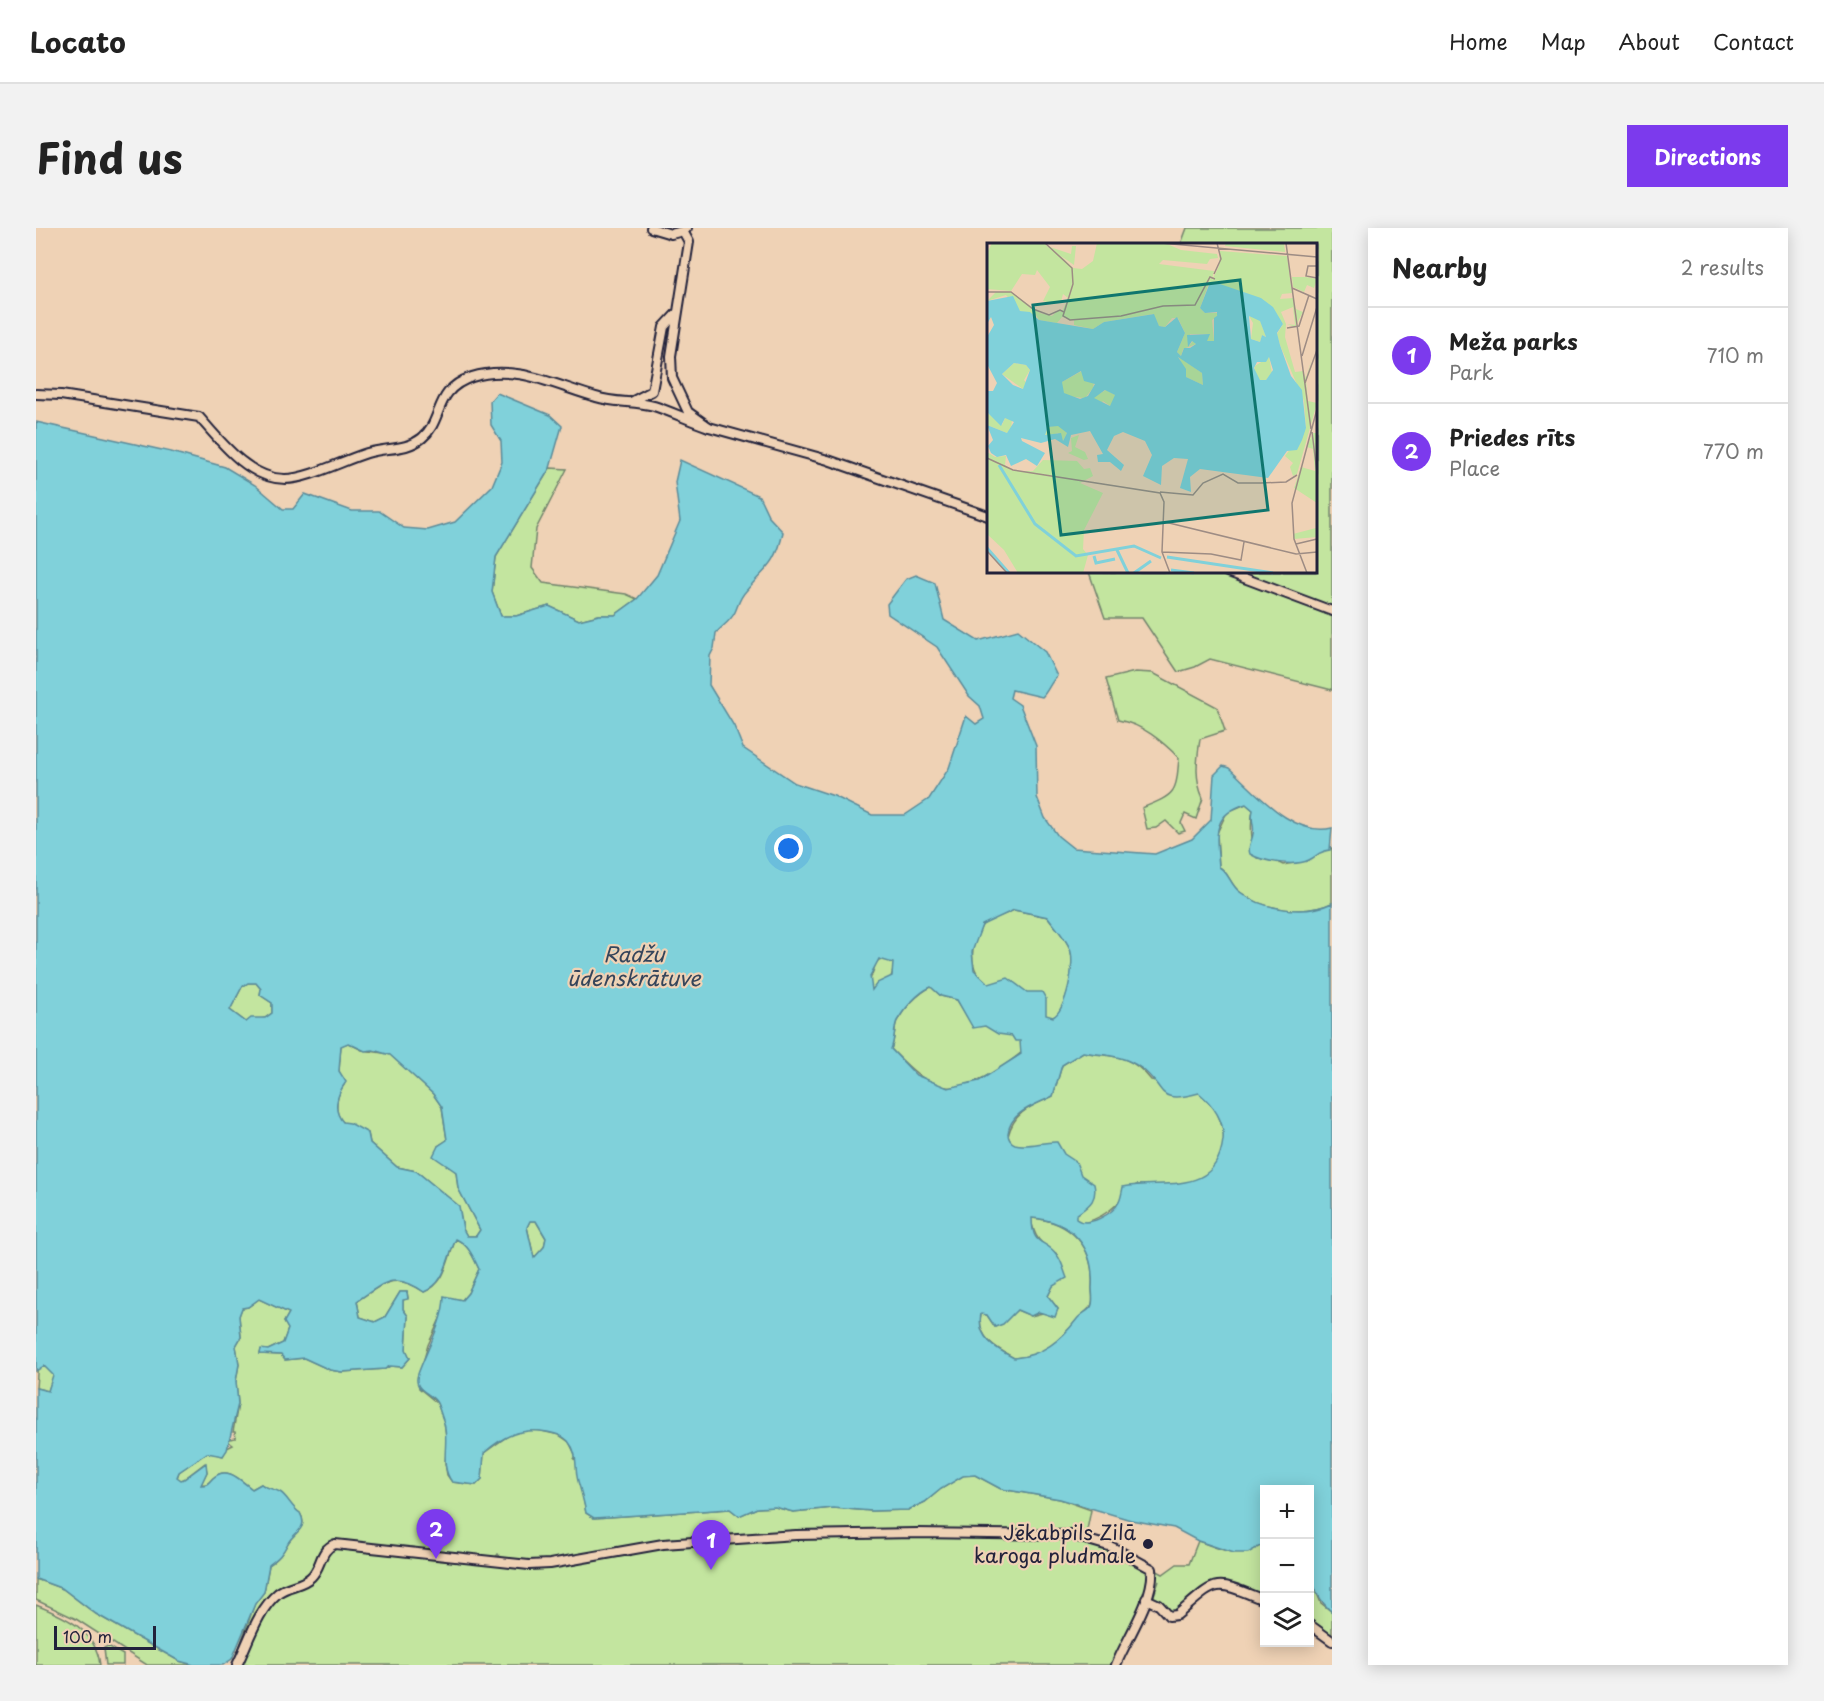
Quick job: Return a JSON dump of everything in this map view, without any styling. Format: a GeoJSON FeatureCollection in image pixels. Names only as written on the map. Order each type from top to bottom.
{"type":"FeatureCollection","features":[{"type":"Feature","properties":{"kind":"street"},"geometry":{"type":"LineString","coordinates":[[651,228],[666,233],[685,230],[689,242],[671,356],[672,378],[688,412],[709,427]]}},
{"type":"Feature","properties":{"kind":"street"},"geometry":{"type":"LineString","coordinates":[[628,403],[652,391],[664,327],[677,313]]}},
{"type":"Feature","properties":{"kind":"street"},"geometry":{"type":"LineString","coordinates":[[36,394],[61,395],[199,417],[224,447],[242,461],[265,475],[286,479],[376,450],[395,449],[414,444],[425,436],[447,394],[472,377],[489,374],[524,374],[595,397],[654,406],[709,427],[828,460],[987,516]]}},
{"type":"Feature","properties":{"kind":"street"},"geometry":{"type":"LineString","coordinates":[[1231,573],[1332,611]]}},
{"type":"Feature","properties":{"kind":"street"},"geometry":{"type":"LineString","coordinates":[[237,1665],[261,1613],[271,1600],[280,1592],[312,1577],[323,1553],[334,1544],[550,1564],[663,1544],[796,1535],[1071,1535],[1112,1547],[1152,1569],[1146,1599],[1116,1665]]}},
{"type":"Feature","properties":{"kind":"street"},"geometry":{"type":"LineString","coordinates":[[1146,1599],[1159,1605],[1169,1616],[1177,1615],[1212,1586],[1224,1584],[1260,1598]]}},
{"type":"Feature","properties":{"kind":"street"},"geometry":{"type":"LineString","coordinates":[[1314,1628],[1332,1641]]}},
{"type":"Feature","properties":{"kind":"green space"},"geometry":{"type":"Polygon","coordinates":[[[1187,228],[1332,228],[1332,690],[1210,659],[1178,672],[1142,618],[1105,618],[1089,573],[1317,573],[1317,243],[1181,243],[1187,228]]]}},
{"type":"Feature","properties":{"kind":"green space"},"geometry":{"type":"Polygon","coordinates":[[[550,468],[567,469],[536,529],[532,568],[543,583],[626,594],[637,599],[615,615],[599,615],[579,620],[549,606],[516,616],[501,616],[492,592],[496,557],[550,468]]]}},
{"type":"Feature","properties":{"kind":"green space"},"geometry":{"type":"Polygon","coordinates":[[[1135,672],[1153,673],[1217,707],[1225,731],[1200,739],[1197,776],[1203,798],[1196,819],[1185,814],[1181,823],[1185,831],[1178,833],[1166,821],[1156,828],[1147,829],[1142,808],[1168,796],[1172,791],[1177,779],[1179,758],[1151,734],[1135,725],[1118,720],[1106,679],[1135,672]]]}},
{"type":"Feature","properties":{"kind":"green space"},"geometry":{"type":"Polygon","coordinates":[[[1246,804],[1253,810],[1253,847],[1257,858],[1271,859],[1283,865],[1309,860],[1318,852],[1332,848],[1332,903],[1309,909],[1284,909],[1260,903],[1237,889],[1219,867],[1217,833],[1227,812],[1246,804]]]}},
{"type":"Feature","properties":{"kind":"green space"},"geometry":{"type":"Polygon","coordinates":[[[1014,910],[1048,917],[1068,943],[1072,958],[1072,972],[1062,1006],[1054,1019],[1029,1046],[995,1071],[961,1086],[946,1087],[931,1083],[916,1073],[891,1049],[897,1021],[903,1011],[921,993],[931,987],[941,996],[957,1000],[967,1016],[995,986],[980,977],[974,964],[973,948],[981,928],[990,920],[1014,910]]]}},
{"type":"Feature","properties":{"kind":"green space"},"geometry":{"type":"Polygon","coordinates":[[[882,958],[896,961],[891,977],[872,990],[870,979],[875,963],[882,958]]]}},
{"type":"Feature","properties":{"kind":"green space"},"geometry":{"type":"Polygon","coordinates":[[[248,983],[256,983],[261,989],[260,995],[272,1003],[272,1013],[265,1018],[246,1022],[230,1010],[242,987],[248,983]]]}},
{"type":"Feature","properties":{"kind":"green space"},"geometry":{"type":"Polygon","coordinates":[[[348,1043],[362,1050],[390,1054],[433,1094],[442,1107],[447,1140],[438,1146],[456,1172],[458,1188],[480,1230],[476,1236],[467,1236],[463,1229],[458,1206],[416,1171],[397,1167],[370,1143],[368,1133],[347,1125],[339,1117],[337,1103],[344,1085],[339,1071],[341,1045],[348,1043]]]}},
{"type":"Feature","properties":{"kind":"green space"},"geometry":{"type":"Polygon","coordinates":[[[1083,1052],[1128,1060],[1151,1080],[1187,1086],[1202,1094],[1218,1115],[1222,1128],[1224,1141],[1218,1165],[1209,1174],[1192,1181],[1136,1185],[1103,1214],[1088,1222],[1078,1224],[1034,1148],[1011,1144],[1008,1136],[1019,1115],[1031,1106],[1053,1096],[1062,1065],[1083,1052]]]}},
{"type":"Feature","properties":{"kind":"green space"},"geometry":{"type":"Polygon","coordinates":[[[1031,1218],[1046,1220],[1058,1225],[1078,1239],[1090,1261],[1092,1302],[1090,1308],[1050,1346],[1034,1354],[1014,1358],[989,1341],[984,1335],[980,1322],[981,1314],[987,1315],[995,1327],[1017,1310],[1031,1316],[1058,1309],[1048,1296],[1053,1286],[1057,1254],[1039,1239],[1034,1231],[1031,1218]]]}},
{"type":"Feature","properties":{"kind":"green space"},"geometry":{"type":"Polygon","coordinates":[[[530,1221],[536,1221],[546,1238],[544,1247],[534,1258],[527,1227],[530,1221]]]}},
{"type":"Feature","properties":{"kind":"green space"},"geometry":{"type":"Polygon","coordinates":[[[456,1239],[470,1251],[479,1269],[468,1293],[462,1300],[444,1297],[444,1310],[428,1345],[418,1380],[419,1388],[437,1403],[444,1421],[447,1443],[445,1463],[447,1475],[452,1482],[476,1485],[482,1479],[484,1453],[512,1433],[533,1429],[559,1435],[569,1442],[576,1456],[574,1459],[577,1460],[586,1513],[594,1518],[730,1509],[739,1516],[757,1508],[775,1507],[793,1512],[833,1508],[872,1511],[908,1510],[925,1502],[964,1475],[975,1475],[1001,1489],[1060,1499],[1091,1510],[1085,1540],[1112,1547],[1163,1574],[1177,1564],[1189,1564],[1198,1541],[1222,1550],[1236,1552],[1252,1550],[1260,1546],[1260,1598],[1225,1586],[1217,1586],[1201,1595],[1177,1615],[1169,1616],[1153,1598],[1159,1581],[1116,1665],[233,1665],[255,1603],[264,1592],[269,1565],[280,1556],[300,1530],[303,1522],[300,1513],[282,1494],[261,1484],[252,1489],[233,1475],[223,1473],[218,1474],[207,1484],[201,1484],[207,1472],[205,1463],[184,1479],[177,1478],[179,1472],[207,1452],[223,1456],[227,1448],[233,1445],[228,1441],[236,1438],[233,1432],[238,1404],[236,1381],[239,1364],[236,1346],[241,1337],[239,1316],[242,1308],[248,1307],[259,1299],[289,1313],[284,1322],[288,1329],[283,1343],[268,1350],[261,1350],[260,1354],[281,1355],[285,1360],[304,1358],[330,1370],[342,1372],[385,1369],[390,1366],[402,1367],[410,1358],[406,1350],[408,1316],[403,1309],[403,1300],[408,1298],[407,1292],[400,1292],[385,1317],[375,1322],[360,1317],[357,1301],[374,1289],[396,1281],[405,1282],[424,1292],[437,1283],[445,1270],[456,1239]],[[344,1540],[332,1542],[410,1553],[453,1555],[529,1565],[550,1564],[607,1554],[541,1563],[502,1559],[498,1554],[495,1558],[409,1551],[344,1540]]]}},
{"type":"Feature","properties":{"kind":"green space"},"geometry":{"type":"Polygon","coordinates":[[[38,1360],[55,1372],[48,1391],[36,1388],[38,1360]]]}},
{"type":"Feature","properties":{"kind":"green space"},"geometry":{"type":"Polygon","coordinates":[[[36,1579],[63,1589],[96,1614],[179,1661],[194,1665],[147,1665],[76,1619],[36,1600],[36,1579]]]}},
{"type":"Feature","properties":{"kind":"green space"},"geometry":{"type":"Polygon","coordinates":[[[1314,1586],[1321,1603],[1332,1612],[1332,1641],[1314,1628],[1314,1586]]]}},
{"type":"Feature","properties":{"kind":"green space"},"geometry":{"type":"Polygon","coordinates":[[[36,1605],[78,1626],[93,1643],[100,1665],[36,1665],[36,1605]]]}},
{"type":"Feature","properties":{"kind":"green space"},"geometry":{"type":"Polygon","coordinates":[[[108,1646],[123,1655],[123,1665],[106,1665],[104,1648],[108,1646]]]}},
{"type":"Feature","properties":{"kind":"water","name":"Radžu ūdenskrātuve"},"geometry":{"type":"Polygon","coordinates":[[[497,393],[550,415],[562,426],[550,468],[496,557],[492,592],[501,616],[516,616],[549,606],[579,620],[599,615],[615,615],[637,599],[657,575],[680,521],[675,482],[680,460],[759,496],[769,517],[783,532],[773,559],[744,593],[731,618],[716,633],[714,648],[710,656],[709,685],[734,726],[743,748],[795,783],[834,796],[872,815],[905,815],[929,799],[949,768],[966,716],[976,724],[984,719],[980,706],[969,696],[937,647],[888,614],[887,604],[906,579],[916,575],[935,583],[944,620],[978,641],[1018,630],[1045,652],[1057,676],[1044,695],[1042,697],[1012,690],[1010,698],[1020,705],[1036,746],[1037,797],[1045,818],[1058,836],[1073,848],[1155,854],[1192,839],[1211,820],[1214,775],[1223,766],[1229,768],[1263,800],[1289,819],[1303,826],[1317,829],[1332,828],[1330,850],[1309,860],[1296,863],[1271,861],[1250,854],[1253,810],[1246,804],[1226,814],[1218,828],[1217,837],[1219,867],[1237,889],[1249,898],[1272,907],[1297,910],[1332,903],[1332,1612],[1321,1600],[1314,1587],[1314,1485],[1260,1485],[1260,1546],[1248,1553],[1234,1553],[1198,1541],[1174,1528],[1131,1520],[1060,1499],[1001,1489],[975,1475],[963,1476],[925,1502],[908,1510],[872,1511],[833,1508],[793,1512],[775,1507],[757,1508],[739,1516],[730,1509],[594,1518],[586,1513],[571,1446],[561,1436],[538,1431],[513,1434],[484,1453],[482,1479],[476,1485],[452,1482],[446,1468],[445,1428],[437,1403],[420,1388],[417,1380],[438,1326],[444,1296],[462,1300],[468,1293],[479,1269],[467,1248],[456,1239],[442,1276],[432,1288],[424,1292],[405,1282],[389,1282],[357,1301],[360,1317],[375,1322],[385,1317],[400,1292],[407,1292],[408,1299],[403,1300],[403,1309],[408,1316],[406,1349],[410,1358],[402,1367],[390,1366],[385,1369],[342,1372],[330,1370],[304,1358],[285,1360],[281,1355],[260,1354],[261,1349],[268,1350],[283,1343],[288,1329],[284,1322],[289,1313],[259,1299],[248,1307],[242,1308],[239,1316],[241,1337],[236,1346],[239,1364],[236,1381],[238,1404],[227,1450],[223,1456],[207,1453],[179,1472],[177,1477],[184,1479],[206,1463],[207,1472],[201,1485],[207,1484],[218,1474],[223,1473],[233,1475],[252,1489],[261,1484],[283,1494],[300,1513],[303,1523],[282,1553],[269,1565],[264,1592],[255,1604],[232,1659],[223,1665],[194,1665],[179,1661],[96,1614],[63,1589],[36,1579],[36,1388],[48,1391],[53,1375],[44,1366],[36,1371],[36,422],[171,452],[225,467],[255,485],[283,509],[293,509],[305,494],[352,511],[379,511],[404,528],[428,530],[455,522],[492,486],[502,462],[501,441],[491,425],[490,401],[497,393]],[[1014,910],[982,925],[972,952],[974,970],[989,984],[1008,978],[1027,992],[1042,992],[1046,999],[1046,1015],[1053,1017],[1058,1013],[1069,986],[1072,956],[1066,941],[1048,917],[1014,910]],[[879,959],[870,976],[872,990],[877,983],[892,976],[893,963],[879,959]],[[248,983],[242,987],[230,1010],[246,1022],[251,1018],[265,1018],[272,1013],[272,1003],[260,995],[261,989],[256,983],[248,983]],[[931,987],[916,997],[897,1021],[891,1049],[916,1075],[948,1088],[979,1081],[1021,1054],[1020,1041],[1015,1041],[1012,1036],[998,1034],[985,1026],[973,1028],[957,1000],[941,996],[931,987]],[[348,1043],[341,1046],[339,1071],[346,1082],[340,1092],[337,1107],[343,1122],[350,1123],[368,1133],[370,1143],[397,1167],[416,1171],[459,1206],[463,1229],[467,1236],[476,1236],[480,1230],[458,1188],[456,1172],[433,1156],[438,1146],[447,1140],[442,1107],[433,1094],[390,1055],[373,1050],[365,1051],[348,1043]],[[1083,1052],[1062,1065],[1053,1096],[1019,1114],[1010,1125],[1008,1137],[1015,1144],[1020,1145],[1057,1142],[1064,1154],[1076,1162],[1081,1175],[1094,1184],[1095,1195],[1091,1202],[1076,1215],[1076,1219],[1087,1222],[1106,1215],[1116,1207],[1123,1187],[1171,1184],[1199,1178],[1210,1170],[1218,1158],[1223,1140],[1222,1126],[1217,1114],[1199,1093],[1168,1096],[1141,1068],[1127,1060],[1113,1056],[1083,1052]],[[1032,1218],[1037,1238],[1057,1255],[1067,1278],[1053,1286],[1048,1296],[1058,1309],[1055,1317],[1039,1312],[1031,1316],[1017,1310],[1003,1324],[995,1327],[987,1315],[981,1314],[980,1322],[984,1336],[994,1346],[1014,1358],[1033,1354],[1050,1346],[1091,1307],[1092,1303],[1090,1261],[1078,1239],[1070,1231],[1046,1220],[1032,1218]],[[530,1221],[527,1227],[534,1258],[544,1247],[546,1238],[536,1221],[530,1221]]]}},
{"type":"Feature","properties":{"kind":"place","name":"Jēkabpils Zilā karoga pludmale"},"geometry":{"type":"Point","coordinates":[1148,1544]}},
{"type":"Feature","properties":{"kind":"place","name":"Priedes rīts"},"geometry":{"type":"Point","coordinates":[436,1559]}},
{"type":"Feature","properties":{"kind":"place","name":"Meža parks"},"geometry":{"type":"Point","coordinates":[711,1570]}}]}
